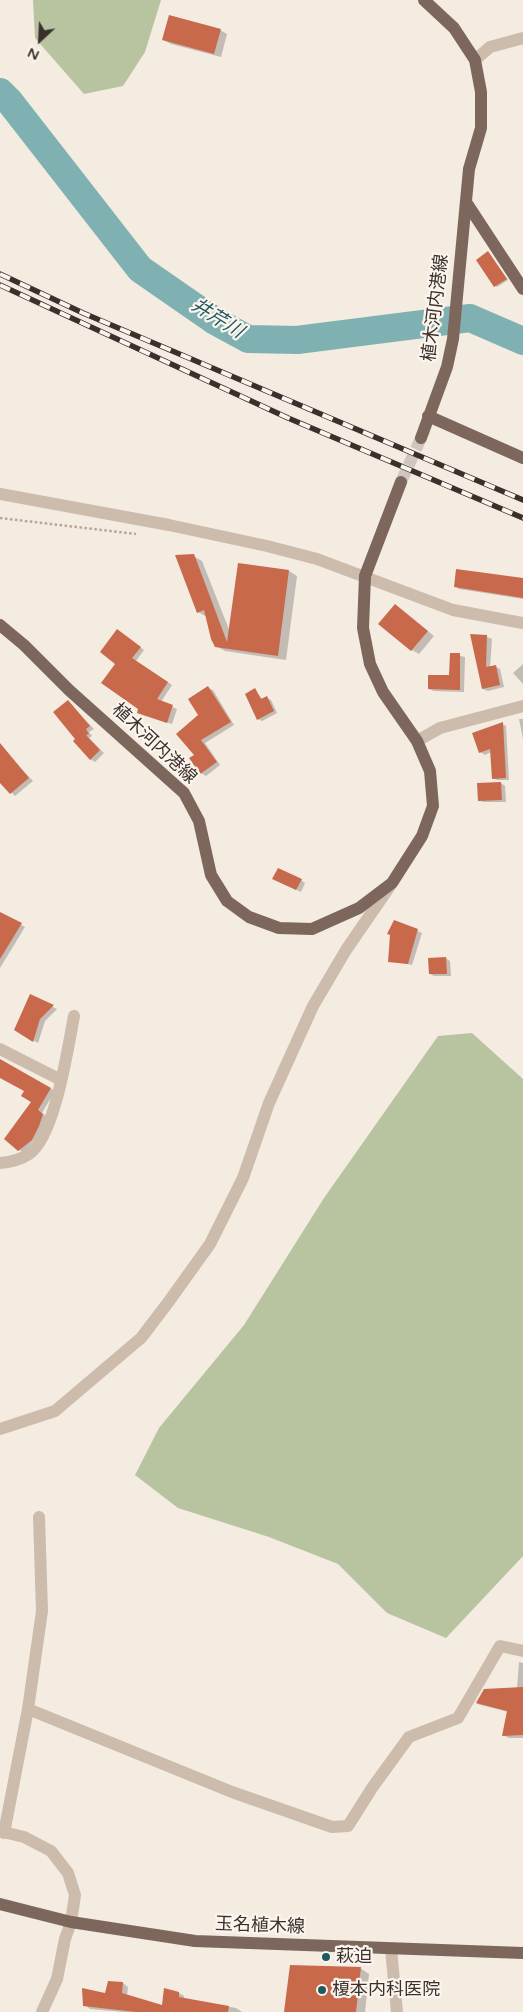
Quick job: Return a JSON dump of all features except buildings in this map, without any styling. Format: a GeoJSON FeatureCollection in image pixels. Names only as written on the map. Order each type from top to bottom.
{"type":"FeatureCollection","features":[{"type":"Feature","properties":{"kind":"main road","name":"植木河内港線"},"geometry":{"type":"LineString","coordinates":[[421,438],[447,367],[453,339],[469,169],[481,128],[481,92],[475,60],[454,28],[424,0]]}},
{"type":"Feature","properties":{"kind":"main road"},"geometry":{"type":"LineString","coordinates":[[466,202],[523,289]]}},
{"type":"Feature","properties":{"kind":"main road"},"geometry":{"type":"LineString","coordinates":[[428,416],[523,458]]}},
{"type":"Feature","properties":{"kind":"main road","name":"植木河内港線"},"geometry":{"type":"LineString","coordinates":[[0,625],[24,645],[69,690],[184,792],[199,821],[211,875],[227,901],[249,917],[279,928],[312,929],[359,908],[392,883],[422,836],[433,806],[430,771],[417,741],[383,692],[370,664],[363,628],[365,576],[401,482]]}},
{"type":"Feature","properties":{"kind":"main road","name":"玉名植木線"},"geometry":{"type":"LineString","coordinates":[[0,1904],[71,1922],[195,1941],[523,1953]]}},
{"type":"Feature","properties":{"kind":"street"},"geometry":{"type":"LineString","coordinates":[[475,60],[490,47],[523,38]]}},
{"type":"Feature","properties":{"kind":"street"},"geometry":{"type":"LineString","coordinates":[[0,494],[169,525],[267,546],[317,559],[453,610],[523,623]]}},
{"type":"Feature","properties":{"kind":"street"},"geometry":{"type":"LineString","coordinates":[[417,741],[440,728],[523,706]]}},
{"type":"Feature","properties":{"kind":"street"},"geometry":{"type":"LineString","coordinates":[[0,1429],[55,1411],[141,1338],[167,1304],[210,1244],[238,1186],[269,1103],[313,1006],[346,950],[392,883]]}},
{"type":"Feature","properties":{"kind":"street"},"geometry":{"type":"LineString","coordinates":[[0,1163],[15,1161],[31,1153],[40,1141],[49,1123],[61,1080],[74,1016]]}},
{"type":"Feature","properties":{"kind":"street"},"geometry":{"type":"LineString","coordinates":[[0,1049],[61,1080]]}},
{"type":"Feature","properties":{"kind":"street"},"geometry":{"type":"LineString","coordinates":[[39,1516],[42,1611],[28,1709],[2,1832],[24,1837],[51,1851],[68,1873],[75,1894],[71,1922],[65,1939],[58,1979],[42,2012]]}},
{"type":"Feature","properties":{"kind":"street"},"geometry":{"type":"LineString","coordinates":[[28,1709],[232,1792],[332,1826],[348,1826],[372,1788],[409,1737],[458,1718],[500,1646],[523,1651]]}},
{"type":"Feature","properties":{"kind":"street"},"geometry":{"type":"LineString","coordinates":[[391,1949],[397,2012]]}},
{"type":"Feature","properties":{"kind":"path"},"geometry":{"type":"LineString","coordinates":[[0,518],[140,534]]}},
{"type":"Feature","properties":{"kind":"green space"},"geometry":{"type":"Polygon","coordinates":[[[33,0],[161,0],[145,52],[123,86],[84,94],[35,38],[33,0]]]}},
{"type":"Feature","properties":{"kind":"green space"},"geometry":{"type":"Polygon","coordinates":[[[472,1033],[523,1079],[523,1556],[446,1638],[387,1613],[338,1564],[269,1537],[178,1508],[135,1475],[159,1428],[244,1325],[324,1198],[438,1036],[472,1033]]]}},
{"type":"Feature","properties":{"kind":"waterway","name":"井芹川"},"geometry":{"type":"LineString","coordinates":[[0,92],[10,102],[140,269],[215,321],[248,339],[297,340],[470,318],[523,341]]}},
{"type":"Feature","properties":{"kind":"tunnel"},"geometry":{"type":"LineString","coordinates":[[401,482],[421,438]]}},
{"type":"Feature","properties":{"kind":"railway"},"geometry":{"type":"LineString","coordinates":[[0,274],[83,313],[523,500]]}},
{"type":"Feature","properties":{"kind":"railway"},"geometry":{"type":"LineString","coordinates":[[0,285],[288,418],[523,518]]}},
{"type":"Feature","properties":{"kind":"place","name":"萩迫"},"geometry":{"type":"Point","coordinates":[326,1957]}},
{"type":"Feature","properties":{"kind":"place","name":"榎本内科医院"},"geometry":{"type":"Point","coordinates":[322,1990]}}]}
